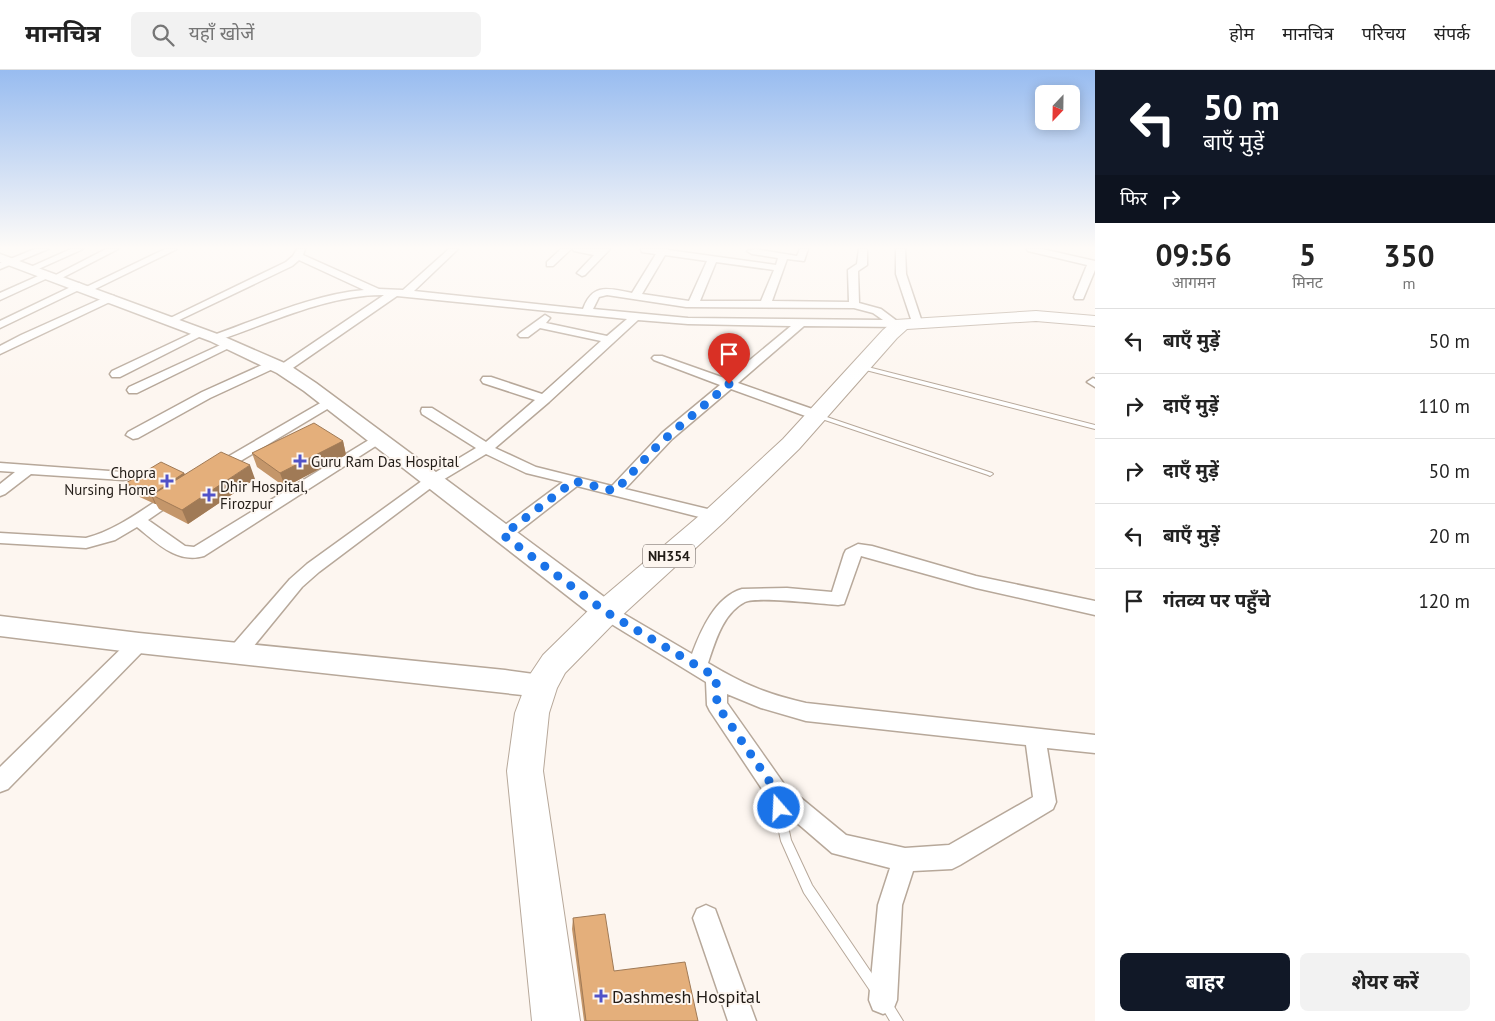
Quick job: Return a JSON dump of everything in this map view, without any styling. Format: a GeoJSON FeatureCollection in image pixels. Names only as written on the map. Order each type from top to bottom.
{"type":"FeatureCollection","features":[{"type":"Feature","properties":{"kind":"highway"},"geometry":{"type":"LineString","coordinates":[[905,323],[1036,316],[1095,321]]}},
{"type":"Feature","properties":{"kind":"highway","name":"NH354"},"geometry":{"type":"LineString","coordinates":[[556,1021],[524,771],[532,713],[541,686],[554,664],[606,612],[715,516],[791,444],[890,334],[905,323]]}},
{"type":"Feature","properties":{"kind":"street"},"geometry":{"type":"LineString","coordinates":[[0,325],[71,293]]}},
{"type":"Feature","properties":{"kind":"street"},"geometry":{"type":"LineString","coordinates":[[98,293],[214,338],[278,367],[329,402],[606,612],[755,699],[806,712],[1095,744]]}},
{"type":"Feature","properties":{"kind":"street"},"geometry":{"type":"LineString","coordinates":[[169,321],[227,293]]}},
{"type":"Feature","properties":{"kind":"street"},"geometry":{"type":"LineString","coordinates":[[116,374],[214,338],[355,293]]}},
{"type":"Feature","properties":{"kind":"street"},"geometry":{"type":"LineString","coordinates":[[133,434],[206,395],[278,367],[400,293]]}},
{"type":"Feature","properties":{"kind":"street"},"geometry":{"type":"LineString","coordinates":[[404,293],[556,310],[705,322],[800,324],[905,323]]}},
{"type":"Feature","properties":{"kind":"street"},"geometry":{"type":"LineString","coordinates":[[586,312],[594,295],[597,293]]}},
{"type":"Feature","properties":{"kind":"street"},"geometry":{"type":"LineString","coordinates":[[602,293],[692,304],[854,305],[877,311],[905,323]]}},
{"type":"Feature","properties":{"kind":"street"},"geometry":{"type":"LineString","coordinates":[[635,297],[637,293]]}},
{"type":"Feature","properties":{"kind":"street"},"geometry":{"type":"LineString","coordinates":[[692,304],[697,293]]}},
{"type":"Feature","properties":{"kind":"street"},"geometry":{"type":"LineString","coordinates":[[765,305],[769,293]]}},
{"type":"Feature","properties":{"kind":"street"},"geometry":{"type":"LineString","coordinates":[[854,293],[854,305]]}},
{"type":"Feature","properties":{"kind":"street"},"geometry":{"type":"LineString","coordinates":[[903,293],[905,323]]}},
{"type":"Feature","properties":{"kind":"street"},"geometry":{"type":"LineString","coordinates":[[0,351],[32,333],[110,298]]}},
{"type":"Feature","properties":{"kind":"street"},"geometry":{"type":"LineString","coordinates":[[524,335],[556,310]]}},
{"type":"Feature","properties":{"kind":"street"},"geometry":{"type":"LineString","coordinates":[[237,653],[296,583],[313,568],[432,481],[486,448],[635,317]]}},
{"type":"Feature","properties":{"kind":"street"},"geometry":{"type":"LineString","coordinates":[[538,324],[610,340]]}},
{"type":"Feature","properties":{"kind":"street"},"geometry":{"type":"LineString","coordinates":[[615,491],[662,440],[800,324]]}},
{"type":"Feature","properties":{"kind":"street"},"geometry":{"type":"LineString","coordinates":[[133,390],[214,338]]}},
{"type":"Feature","properties":{"kind":"street"},"geometry":{"type":"LineString","coordinates":[[658,358],[816,415]]}},
{"type":"Feature","properties":{"kind":"street"},"geometry":{"type":"LineString","coordinates":[[487,380],[545,398]]}},
{"type":"Feature","properties":{"kind":"street"},"geometry":{"type":"LineString","coordinates":[[208,474],[329,402]]}},
{"type":"Feature","properties":{"kind":"street"},"geometry":{"type":"LineString","coordinates":[[427,411],[486,448],[531,470],[715,516]]}},
{"type":"Feature","properties":{"kind":"street"},"geometry":{"type":"LineString","coordinates":[[136,519],[180,551],[198,552],[208,548],[377,440]]}},
{"type":"Feature","properties":{"kind":"street"},"geometry":{"type":"LineString","coordinates":[[0,467],[123,476]]}},
{"type":"Feature","properties":{"kind":"street"},"geometry":{"type":"LineString","coordinates":[[0,491],[28,469]]}},
{"type":"Feature","properties":{"kind":"street"},"geometry":{"type":"LineString","coordinates":[[503,535],[574,481]]}},
{"type":"Feature","properties":{"kind":"street"},"geometry":{"type":"LineString","coordinates":[[0,538],[86,543],[104,538],[184,489]]}},
{"type":"Feature","properties":{"kind":"street"},"geometry":{"type":"LineString","coordinates":[[1035,737],[1045,802],[952,857],[905,860],[840,846],[776,791],[717,705],[706,672],[709,633],[723,611],[742,595],[787,594],[838,599],[852,554],[858,550],[872,552],[983,584],[1095,608]]}},
{"type":"Feature","properties":{"kind":"street"},"geometry":{"type":"LineString","coordinates":[[0,626],[139,643],[541,686]]}},
{"type":"Feature","properties":{"kind":"street"},"geometry":{"type":"LineString","coordinates":[[0,782],[139,643]]}},
{"type":"Feature","properties":{"kind":"street"},"geometry":{"type":"LineString","coordinates":[[883,1000],[890,905],[905,860]]}},
{"type":"Feature","properties":{"kind":"street"},"geometry":{"type":"LineString","coordinates":[[706,918],[742,1021]]}},
{"type":"Feature","properties":{"kind":"lane"},"geometry":{"type":"LineString","coordinates":[[860,367],[1095,427]]}},
{"type":"Feature","properties":{"kind":"lane"},"geometry":{"type":"LineString","coordinates":[[816,415],[990,474]]}},
{"type":"Feature","properties":{"kind":"lane"},"geometry":{"type":"LineString","coordinates":[[776,791],[786,841],[808,889],[897,1021]]}},
{"type":"Feature","properties":{"kind":"building"},"geometry":{"type":"Polygon","coordinates":[[[314,423],[343,441],[280,473],[252,453],[314,423]]]}},
{"type":"Feature","properties":{"kind":"building"},"geometry":{"type":"Polygon","coordinates":[[[221,452],[250,465],[182,510],[152,495],[221,452]]]}},
{"type":"Feature","properties":{"kind":"building"},"geometry":{"type":"Polygon","coordinates":[[[161,462],[184,473],[151,495],[126,483],[161,462]]]}},
{"type":"Feature","properties":{"kind":"building"},"geometry":{"type":"Polygon","coordinates":[[[605,914],[614,971],[685,962],[698,1021],[586,1021],[573,918],[605,914]]]}},
{"type":"Feature","properties":{"kind":"place","name":"Guru Ram Das Hospital"},"geometry":{"type":"Point","coordinates":[300,461]}},
{"type":"Feature","properties":{"kind":"place","name":"Chopra Nursing Home"},"geometry":{"type":"Point","coordinates":[167,481]}},
{"type":"Feature","properties":{"kind":"place","name":"Dhir Hospital, Firozpur"},"geometry":{"type":"Point","coordinates":[209,495]}},
{"type":"Feature","properties":{"kind":"place","name":"Dashmesh Hospital"},"geometry":{"type":"Point","coordinates":[601,996]}},
{"type":"Feature","properties":{"kind":"route"},"geometry":{"type":"LineString","coordinates":[[729,384],[652,450],[615,491],[574,481],[503,535],[606,612],[716,677],[717,705],[776,791],[779,808]]}}]}
